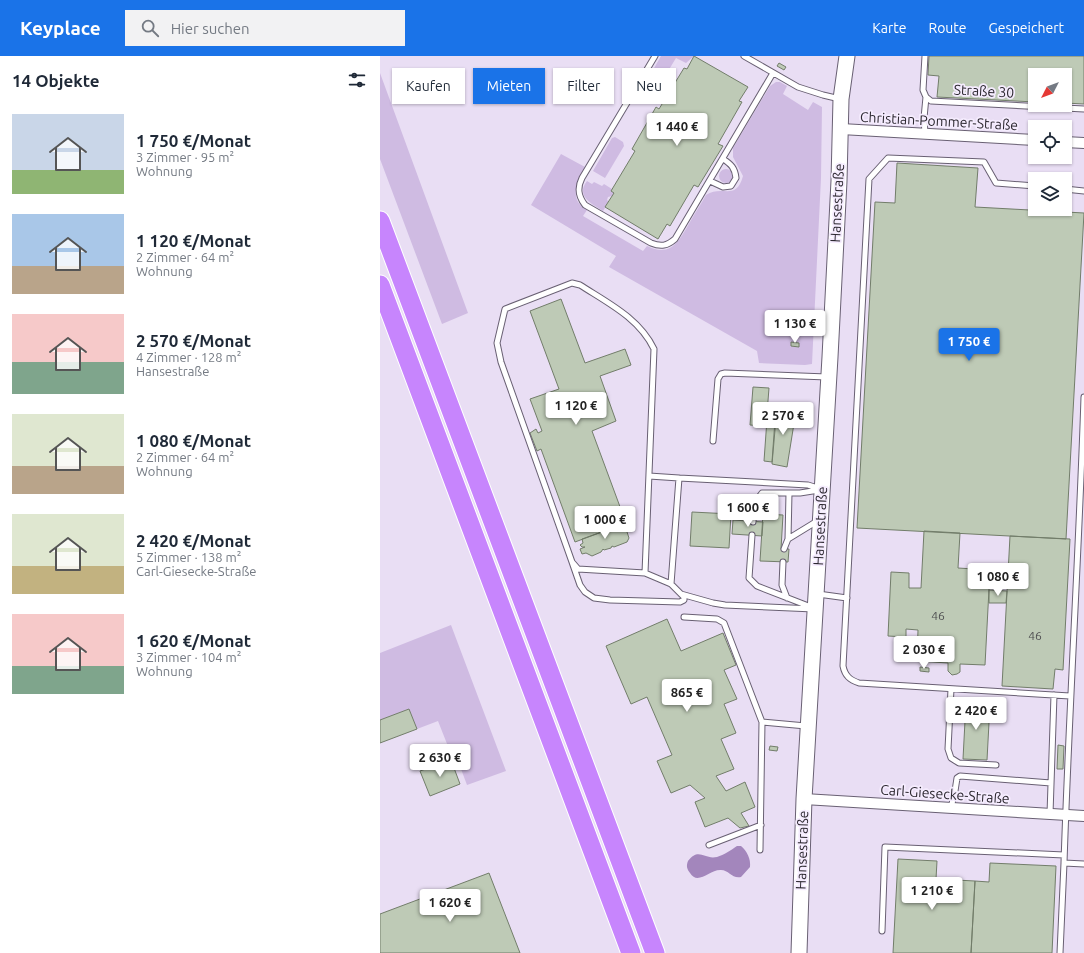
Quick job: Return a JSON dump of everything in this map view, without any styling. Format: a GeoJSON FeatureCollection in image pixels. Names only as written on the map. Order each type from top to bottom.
{"type":"FeatureCollection","features":[{"type":"Feature","properties":{"kind":"highway"},"geometry":{"type":"LineString","coordinates":[[380,221],[655,951]]}},
{"type":"Feature","properties":{"kind":"highway"},"geometry":{"type":"LineString","coordinates":[[380,285],[632,953]]}},
{"type":"Feature","properties":{"kind":"main road","name":"Hansestraße"},"geometry":{"type":"LineString","coordinates":[[799,953],[804,799],[821,519],[840,129],[841,99],[838,56]]}},
{"type":"Feature","properties":{"kind":"main road","name":"Hansestraße"},"geometry":{"type":"LineString","coordinates":[[841,99],[847,56]]}},
{"type":"Feature","properties":{"kind":"street","name":"Christian-Pommer-Straße"},"geometry":{"type":"LineString","coordinates":[[840,129],[1028,140]]}},
{"type":"Feature","properties":{"kind":"street"},"geometry":{"type":"LineString","coordinates":[[1072,142],[1084,143]]}},
{"type":"Feature","properties":{"kind":"street","name":"Carl-Giesecke-Straße"},"geometry":{"type":"LineString","coordinates":[[804,799],[1066,815],[1084,813]]}},
{"type":"Feature","properties":{"kind":"lane"},"geometry":{"type":"LineString","coordinates":[[654,56],[582,178],[578,191],[579,196],[585,205],[644,240],[658,246],[664,246],[675,239],[710,182],[772,73]]}},
{"type":"Feature","properties":{"kind":"lane"},"geometry":{"type":"LineString","coordinates":[[744,56],[798,87],[841,99]]}},
{"type":"Feature","properties":{"kind":"lane"},"geometry":{"type":"LineString","coordinates":[[925,134],[924,118],[926,97],[923,90],[926,56]]}},
{"type":"Feature","properties":{"kind":"lane","name":"Straße 30"},"geometry":{"type":"LineString","coordinates":[[926,97],[930,100],[1084,109]]}},
{"type":"Feature","properties":{"kind":"lane"},"geometry":{"type":"LineString","coordinates":[[1028,185],[996,183],[984,162],[888,158],[869,179],[843,666],[844,672],[852,681],[874,685],[1070,696]]}},
{"type":"Feature","properties":{"kind":"lane"},"geometry":{"type":"LineString","coordinates":[[710,182],[724,188],[731,186],[736,178],[735,170],[723,159]]}},
{"type":"Feature","properties":{"kind":"lane"},"geometry":{"type":"LineString","coordinates":[[1072,189],[1084,190]]}},
{"type":"Feature","properties":{"kind":"lane"},"geometry":{"type":"LineString","coordinates":[[572,562],[578,569],[645,573],[671,584],[684,597],[684,600],[680,602],[610,600],[594,598],[585,592],[580,585],[501,362],[497,343],[505,309],[572,283],[580,285],[626,314],[649,338],[654,349],[645,573]]}},
{"type":"Feature","properties":{"kind":"lane"},"geometry":{"type":"LineString","coordinates":[[713,441],[718,379],[721,374],[828,377]]}},
{"type":"Feature","properties":{"kind":"lane"},"geometry":{"type":"LineString","coordinates":[[1060,953],[1070,696],[1080,534],[1084,397]]}},
{"type":"Feature","properties":{"kind":"lane"},"geometry":{"type":"LineString","coordinates":[[649,476],[808,485],[822,489]]}},
{"type":"Feature","properties":{"kind":"lane"},"geometry":{"type":"LineString","coordinates":[[671,584],[679,478]]}},
{"type":"Feature","properties":{"kind":"lane"},"geometry":{"type":"LineString","coordinates":[[753,522],[754,504],[762,493],[808,493],[822,489]]}},
{"type":"Feature","properties":{"kind":"lane"},"geometry":{"type":"LineString","coordinates":[[784,549],[788,539],[789,493]]}},
{"type":"Feature","properties":{"kind":"lane"},"geometry":{"type":"LineString","coordinates":[[788,539],[821,519]]}},
{"type":"Feature","properties":{"kind":"lane"},"geometry":{"type":"LineString","coordinates":[[752,535],[749,578],[757,586],[787,598],[816,602]]}},
{"type":"Feature","properties":{"kind":"lane"},"geometry":{"type":"LineString","coordinates":[[783,562],[782,585],[787,598]]}},
{"type":"Feature","properties":{"kind":"lane"},"geometry":{"type":"LineString","coordinates":[[681,594],[725,605],[816,602],[847,598]]}},
{"type":"Feature","properties":{"kind":"lane"},"geometry":{"type":"LineString","coordinates":[[684,617],[717,619],[724,623],[762,722],[760,850]]}},
{"type":"Feature","properties":{"kind":"lane"},"geometry":{"type":"LineString","coordinates":[[950,689],[948,749],[951,758],[959,763],[996,765]]}},
{"type":"Feature","properties":{"kind":"lane"},"geometry":{"type":"LineString","coordinates":[[1050,814],[1054,695]]}},
{"type":"Feature","properties":{"kind":"lane"},"geometry":{"type":"LineString","coordinates":[[762,722],[809,726]]}},
{"type":"Feature","properties":{"kind":"lane"},"geometry":{"type":"LineString","coordinates":[[951,808],[956,781],[960,776],[1051,783]]}},
{"type":"Feature","properties":{"kind":"lane"},"geometry":{"type":"LineString","coordinates":[[709,845],[761,825]]}},
{"type":"Feature","properties":{"kind":"lane"},"geometry":{"type":"LineString","coordinates":[[882,931],[884,847],[1064,854]]}},
{"type":"Feature","properties":{"kind":"lane"},"geometry":{"type":"LineString","coordinates":[[1064,863],[1084,864]]}},
{"type":"Feature","properties":{"kind":"shaded area"},"geometry":{"type":"Polygon","coordinates":[[[661,56],[694,56],[686,63],[676,58],[670,68],[654,68],[661,56]]]}},
{"type":"Feature","properties":{"kind":"shaded area"},"geometry":{"type":"Polygon","coordinates":[[[380,73],[468,313],[442,324],[380,159],[380,73]]]}},
{"type":"Feature","properties":{"kind":"shaded area"},"geometry":{"type":"Polygon","coordinates":[[[776,82],[780,82],[787,86],[783,94],[808,110],[813,102],[822,107],[821,178],[812,364],[805,365],[759,363],[757,351],[609,267],[616,256],[531,205],[561,154],[585,167],[579,178],[576,190],[578,201],[581,206],[587,210],[583,216],[643,251],[647,246],[662,250],[668,249],[678,241],[706,195],[718,191],[732,191],[740,184],[743,176],[733,157],[733,148],[770,86],[776,82]]]}},
{"type":"Feature","properties":{"kind":"shaded area"},"geometry":{"type":"Polygon","coordinates":[[[615,137],[623,142],[624,146],[605,178],[593,171],[612,138],[615,137]]]}},
{"type":"Feature","properties":{"kind":"shaded area"},"geometry":{"type":"Polygon","coordinates":[[[723,169],[729,169],[733,173],[733,179],[729,183],[723,183],[719,179],[719,173],[723,169]]]}},
{"type":"Feature","properties":{"kind":"shaded area"},"geometry":{"type":"Polygon","coordinates":[[[587,181],[592,184],[594,182],[602,186],[604,184],[612,189],[611,191],[614,193],[612,196],[608,197],[607,200],[609,202],[603,211],[586,199],[583,191],[587,181]]]}},
{"type":"Feature","properties":{"kind":"shaded area"},"geometry":{"type":"Polygon","coordinates":[[[451,625],[506,771],[467,785],[455,753],[451,754],[438,721],[417,729],[409,709],[380,720],[380,653],[451,625]]]}},
{"type":"Feature","properties":{"kind":"shaded area"},"geometry":{"type":"Polygon","coordinates":[[[737,846],[741,846],[743,848],[750,861],[750,867],[741,877],[735,877],[724,870],[717,870],[697,878],[693,877],[688,870],[688,861],[695,855],[699,854],[709,857],[717,857],[725,854],[737,846]]]}},
{"type":"Feature","properties":{"kind":"building"},"geometry":{"type":"Polygon","coordinates":[[[694,56],[748,87],[739,101],[742,102],[718,144],[723,146],[698,187],[694,185],[670,226],[667,224],[658,239],[605,207],[614,193],[611,191],[635,151],[632,149],[656,107],[659,109],[662,104],[676,104],[676,81],[684,68],[687,69],[694,56]]]}},
{"type":"Feature","properties":{"kind":"building"},"geometry":{"type":"Polygon","coordinates":[[[929,56],[1084,56],[1084,104],[1072,103],[1072,68],[1028,68],[1028,102],[937,97],[939,76],[928,75],[929,56]]]}},
{"type":"Feature","properties":{"kind":"building"},"geometry":{"type":"Polygon","coordinates":[[[779,63],[786,67],[784,70],[777,66],[779,63]]]}},
{"type":"Feature","properties":{"kind":"building"},"geometry":{"type":"Polygon","coordinates":[[[897,163],[978,168],[975,207],[1028,210],[1028,216],[1072,216],[1072,212],[1084,213],[1066,539],[857,528],[875,202],[895,203],[897,163]]]}},
{"type":"Feature","properties":{"kind":"building"},"geometry":{"type":"Polygon","coordinates":[[[561,299],[585,363],[625,349],[631,365],[600,376],[616,421],[592,431],[626,523],[575,542],[541,449],[537,451],[530,433],[536,429],[538,433],[542,431],[530,399],[559,389],[530,311],[561,299]]]}},
{"type":"Feature","properties":{"kind":"building"},"geometry":{"type":"Polygon","coordinates":[[[791,342],[799,343],[799,347],[791,346],[791,342]]]}},
{"type":"Feature","properties":{"kind":"building"},"geometry":{"type":"Polygon","coordinates":[[[753,387],[769,388],[766,426],[750,425],[753,387]]]}},
{"type":"Feature","properties":{"kind":"building"},"geometry":{"type":"Polygon","coordinates":[[[768,405],[776,406],[772,462],[764,461],[768,405]]]}},
{"type":"Feature","properties":{"kind":"building"},"geometry":{"type":"Polygon","coordinates":[[[777,407],[796,411],[787,467],[772,464],[777,407]]]}},
{"type":"Feature","properties":{"kind":"building"},"geometry":{"type":"Polygon","coordinates":[[[692,512],[731,514],[729,548],[690,546],[692,512]]]}},
{"type":"Feature","properties":{"kind":"building"},"geometry":{"type":"Polygon","coordinates":[[[763,514],[783,515],[781,549],[789,549],[788,562],[760,561],[763,514]]]}},
{"type":"Feature","properties":{"kind":"building"},"geometry":{"type":"Polygon","coordinates":[[[733,520],[763,522],[762,536],[732,534],[733,520]]]}},
{"type":"Feature","properties":{"kind":"building"},"geometry":{"type":"Polygon","coordinates":[[[624,524],[625,528],[627,527],[629,530],[627,532],[629,538],[627,542],[614,547],[612,546],[611,548],[603,549],[601,552],[592,556],[586,553],[582,554],[580,549],[585,547],[580,545],[583,543],[582,539],[624,524]]]}},
{"type":"Feature","properties":{"kind":"building"},"geometry":{"type":"Polygon","coordinates":[[[924,531],[960,533],[958,568],[990,570],[985,665],[960,664],[960,672],[952,675],[948,671],[948,663],[917,661],[918,630],[906,629],[906,637],[888,636],[891,572],[909,573],[909,588],[921,588],[924,531]]]}},
{"type":"Feature","properties":{"kind":"building"},"geometry":{"type":"Polygon","coordinates":[[[1010,536],[1070,539],[1063,670],[1055,669],[1053,689],[1002,686],[1010,536]]]}},
{"type":"Feature","properties":{"kind":"building"},"geometry":{"type":"Polygon","coordinates":[[[989,590],[1007,591],[1006,603],[989,603],[989,590]]]}},
{"type":"Feature","properties":{"kind":"building"},"geometry":{"type":"Polygon","coordinates":[[[667,619],[681,651],[723,633],[736,665],[724,670],[737,699],[724,704],[736,733],[721,739],[734,769],[716,776],[726,791],[745,782],[755,807],[741,813],[749,826],[740,828],[728,818],[705,827],[695,802],[705,798],[690,785],[671,793],[657,761],[672,755],[647,697],[631,704],[606,646],[667,619]]]}},
{"type":"Feature","properties":{"kind":"building"},"geometry":{"type":"Polygon","coordinates":[[[920,667],[929,668],[929,672],[920,671],[920,667]]]}},
{"type":"Feature","properties":{"kind":"building"},"geometry":{"type":"Polygon","coordinates":[[[966,702],[990,704],[987,760],[963,759],[966,702]]]}},
{"type":"Feature","properties":{"kind":"building"},"geometry":{"type":"Polygon","coordinates":[[[409,709],[417,729],[380,743],[380,720],[409,709]]]}},
{"type":"Feature","properties":{"kind":"building"},"geometry":{"type":"Polygon","coordinates":[[[1058,745],[1064,746],[1063,769],[1057,769],[1058,745]]]}},
{"type":"Feature","properties":{"kind":"building"},"geometry":{"type":"Polygon","coordinates":[[[770,746],[778,747],[777,751],[769,750],[770,746]]]}},
{"type":"Feature","properties":{"kind":"building"},"geometry":{"type":"Polygon","coordinates":[[[451,760],[460,784],[430,796],[420,771],[451,760]]]}},
{"type":"Feature","properties":{"kind":"building"},"geometry":{"type":"Polygon","coordinates":[[[898,859],[937,861],[936,879],[975,881],[971,953],[893,953],[898,859]]]}},
{"type":"Feature","properties":{"kind":"building"},"geometry":{"type":"Polygon","coordinates":[[[990,863],[1056,866],[1052,953],[971,953],[975,881],[989,882],[990,863]]]}},
{"type":"Feature","properties":{"kind":"building"},"geometry":{"type":"Polygon","coordinates":[[[489,873],[520,953],[380,953],[380,914],[489,873]]]}}]}
